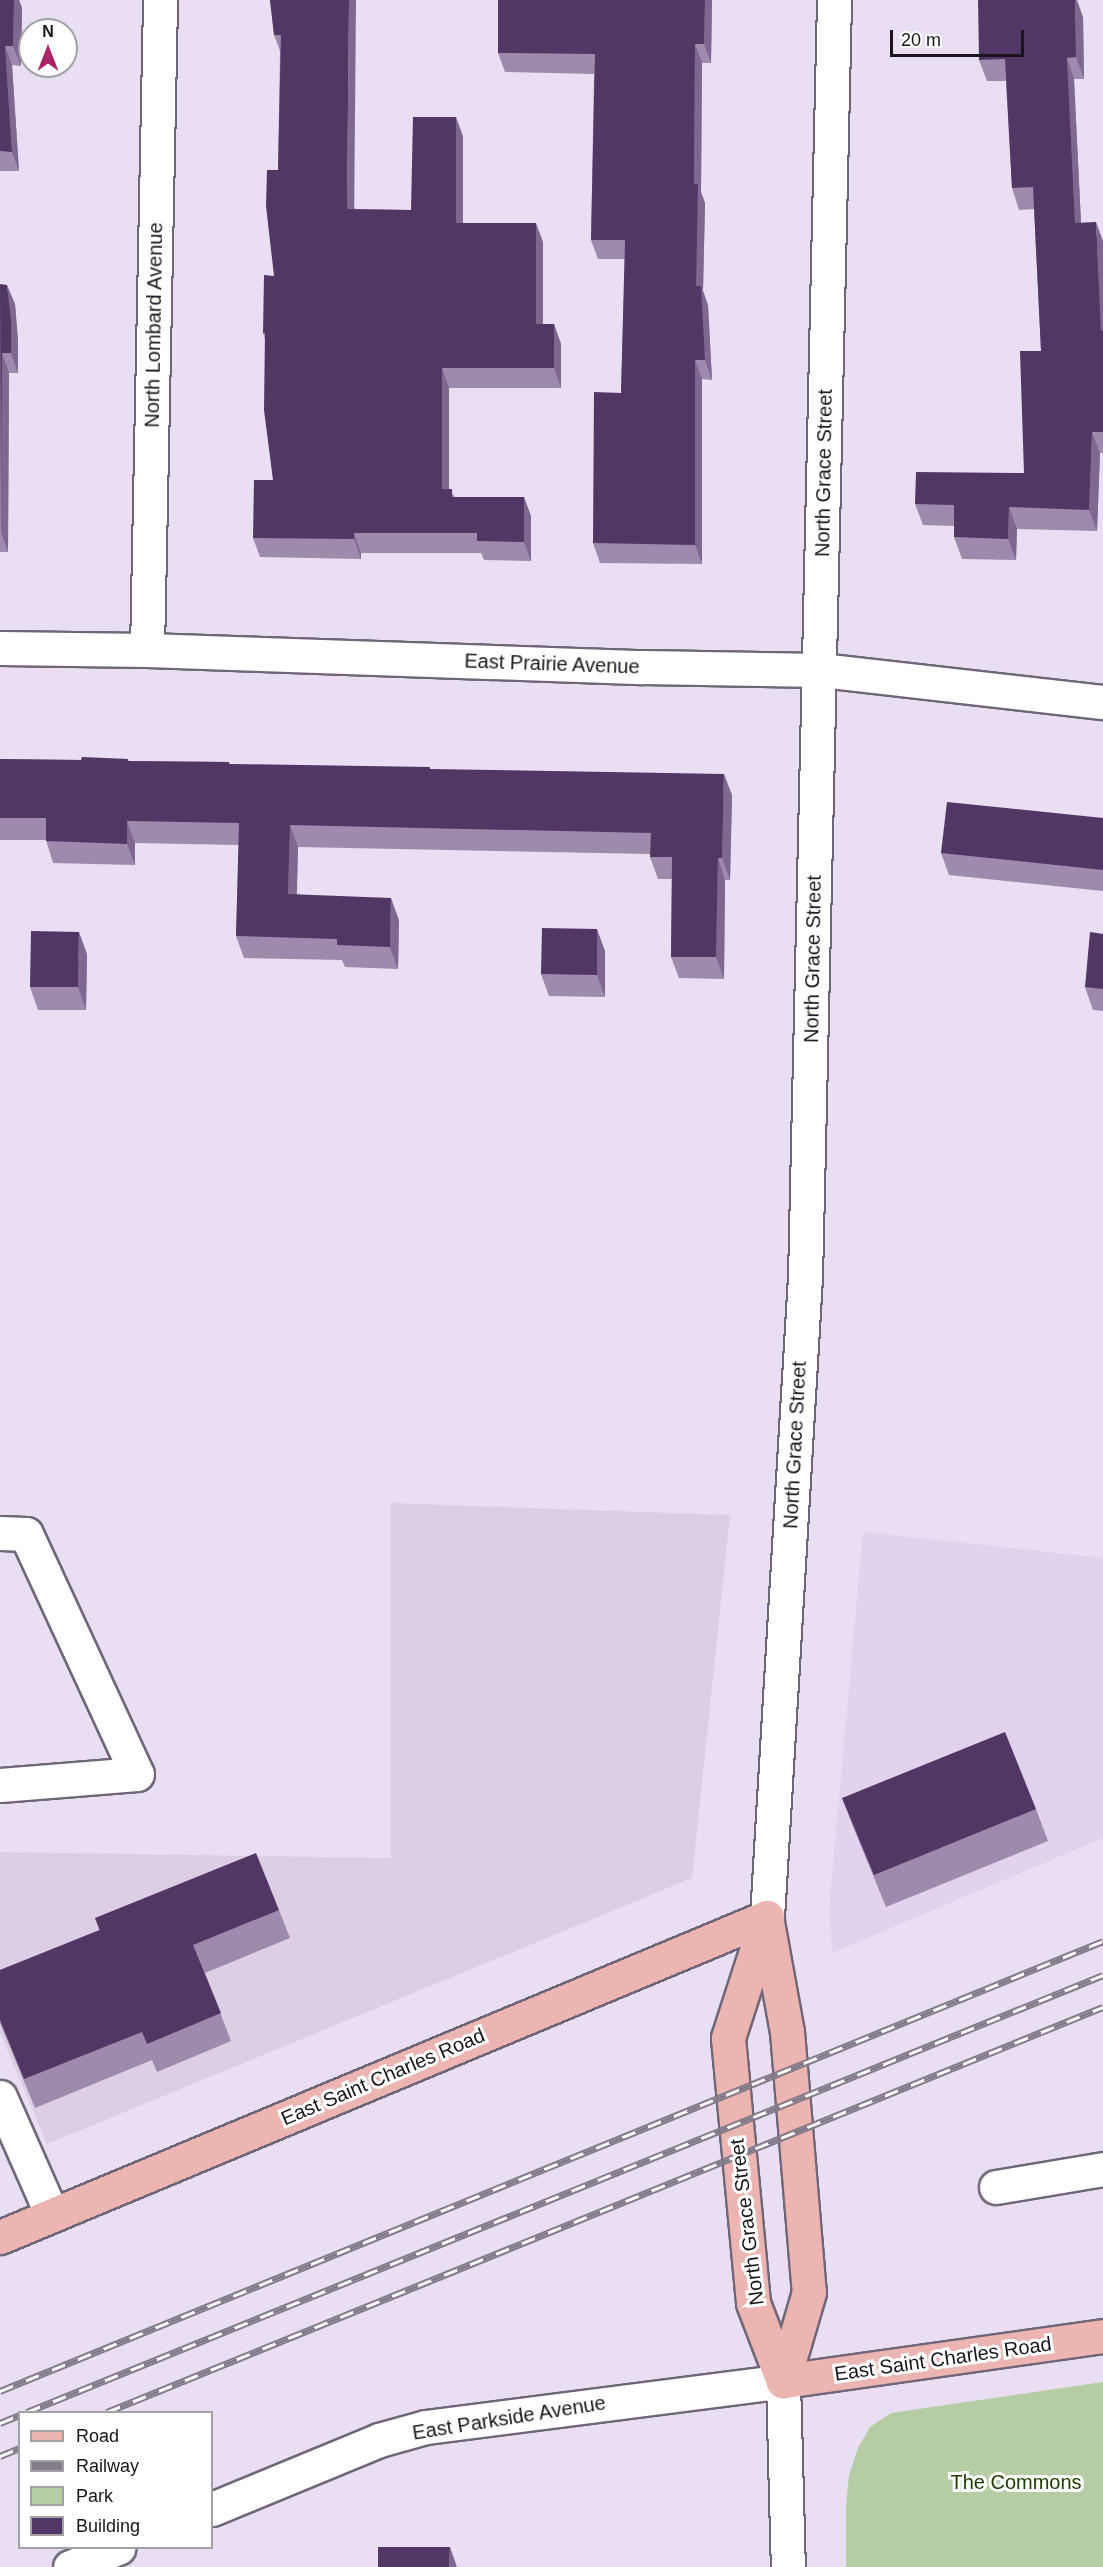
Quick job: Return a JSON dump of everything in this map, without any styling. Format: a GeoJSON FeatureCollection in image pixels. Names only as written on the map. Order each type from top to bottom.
{"type":"FeatureCollection","features":[{"type":"Feature","properties":{"kind":"main road","name":"East Saint Charles Road"},"geometry":{"type":"LineString","coordinates":[[0,2237],[767,1917]]}},
{"type":"Feature","properties":{"kind":"main road","name":"North Grace Street"},"geometry":{"type":"LineString","coordinates":[[767,1917],[728,2038],[753,2303],[783,2381]]}},
{"type":"Feature","properties":{"kind":"main road","name":"North Grace Street"},"geometry":{"type":"LineString","coordinates":[[767,1917],[787,2032],[809,2292],[783,2381]]}},
{"type":"Feature","properties":{"kind":"main road","name":"East Saint Charles Road"},"geometry":{"type":"LineString","coordinates":[[783,2381],[1103,2336]]}},
{"type":"Feature","properties":{"kind":"street","name":"North Lombard Avenue"},"geometry":{"type":"LineString","coordinates":[[147,650],[160,0]]}},
{"type":"Feature","properties":{"kind":"street","name":"North Grace Street"},"geometry":{"type":"LineString","coordinates":[[767,1917],[805,1278],[834,0]]}},
{"type":"Feature","properties":{"kind":"street","name":"East Prairie Avenue"},"geometry":{"type":"LineString","coordinates":[[0,648],[147,650],[631,667],[820,670],[1103,702]]}},
{"type":"Feature","properties":{"kind":"street"},"geometry":{"type":"LineString","coordinates":[[0,1533],[26,1534],[137,1774],[0,1785]]}},
{"type":"Feature","properties":{"kind":"street"},"geometry":{"type":"LineString","coordinates":[[0,2097],[52,2216]]}},
{"type":"Feature","properties":{"kind":"street"},"geometry":{"type":"LineString","coordinates":[[996,2187],[1103,2169]]}},
{"type":"Feature","properties":{"kind":"street"},"geometry":{"type":"LineString","coordinates":[[783,2381],[788,2567]]}},
{"type":"Feature","properties":{"kind":"street","name":"East Parkside Avenue"},"geometry":{"type":"LineString","coordinates":[[213,2509],[379,2440],[426,2427],[783,2381]]}},
{"type":"Feature","properties":{"kind":"street"},"geometry":{"type":"LineString","coordinates":[[70,2567],[113,2549]]}},
{"type":"Feature","properties":{"kind":"shaded area"},"geometry":{"type":"Polygon","coordinates":[[[391,1503],[730,1515],[692,1878],[47,2144],[0,2033],[0,1852],[391,1858],[391,1503]]]}},
{"type":"Feature","properties":{"kind":"shaded area"},"geometry":{"type":"Polygon","coordinates":[[[863,1532],[1103,1558],[1103,1838],[832,1953],[829,1910],[863,1532]]]}},
{"type":"Feature","properties":{"kind":"green space","name":"The Commons"},"geometry":{"type":"Polygon","coordinates":[[[1103,2382],[1103,2567],[846,2567],[846,2506],[849,2475],[858,2448],[870,2427],[891,2413],[1103,2382]]]}},
{"type":"Feature","properties":{"kind":"building"},"geometry":{"type":"Polygon","coordinates":[[[0,0],[14,0],[13,46],[5,46],[12,152],[0,151],[0,0]]]}},
{"type":"Feature","properties":{"kind":"building"},"geometry":{"type":"Polygon","coordinates":[[[270,0],[349,0],[347,209],[411,210],[413,117],[456,117],[456,223],[536,223],[536,324],[554,324],[554,368],[442,368],[442,489],[452,489],[452,497],[524,497],[524,542],[477,541],[477,533],[354,533],[354,539],[253,538],[254,480],[273,480],[264,410],[264,275],[274,276],[266,206],[267,170],[278,170],[281,35],[274,35],[270,0]]]}},
{"type":"Feature","properties":{"kind":"building"},"geometry":{"type":"Polygon","coordinates":[[[498,0],[705,0],[704,44],[695,44],[694,184],[698,184],[696,286],[701,286],[705,360],[695,360],[695,545],[593,543],[594,392],[621,393],[625,240],[591,240],[595,54],[498,53],[498,0]]]}},
{"type":"Feature","properties":{"kind":"building"},"geometry":{"type":"Polygon","coordinates":[[[978,0],[1075,0],[1076,57],[1067,58],[1075,223],[1096,222],[1101,331],[1103,331],[1103,432],[1092,432],[1089,510],[1009,507],[1008,539],[954,537],[954,505],[915,504],[916,472],[1024,473],[1020,351],[1041,351],[1033,187],[1012,188],[1005,59],[979,60],[978,0]]]}},
{"type":"Feature","properties":{"kind":"building"},"geometry":{"type":"Polygon","coordinates":[[[0,284],[7,285],[11,321],[11,353],[2,353],[1,532],[0,284]]]}},
{"type":"Feature","properties":{"kind":"building"},"geometry":{"type":"Polygon","coordinates":[[[82,757],[128,759],[128,761],[229,762],[229,764],[724,774],[722,858],[718,858],[716,957],[671,957],[672,857],[650,857],[651,833],[290,825],[288,894],[391,898],[390,947],[337,945],[337,939],[236,936],[239,823],[127,821],[127,844],[46,841],[46,818],[0,818],[0,759],[81,760],[82,757]]]}},
{"type":"Feature","properties":{"kind":"building"},"geometry":{"type":"Polygon","coordinates":[[[947,802],[1103,818],[1103,870],[941,853],[947,802]]]}},
{"type":"Feature","properties":{"kind":"building"},"geometry":{"type":"Polygon","coordinates":[[[542,928],[597,929],[597,975],[541,974],[542,928]]]}},
{"type":"Feature","properties":{"kind":"building"},"geometry":{"type":"Polygon","coordinates":[[[31,931],[79,932],[78,987],[30,987],[31,931]]]}},
{"type":"Feature","properties":{"kind":"building"},"geometry":{"type":"Polygon","coordinates":[[[1090,932],[1103,934],[1103,989],[1085,987],[1090,932]]]}},
{"type":"Feature","properties":{"kind":"building"},"geometry":{"type":"Polygon","coordinates":[[[1005,1732],[1036,1809],[874,1875],[842,1798],[1005,1732]]]}},
{"type":"Feature","properties":{"kind":"building"},"geometry":{"type":"Polygon","coordinates":[[[256,1853],[279,1910],[193,1945],[221,2013],[147,2044],[142,2032],[24,2079],[0,2020],[0,1970],[100,1930],[95,1918],[256,1853]]]}},
{"type":"Feature","properties":{"kind":"building"},"geometry":{"type":"Polygon","coordinates":[[[378,2547],[450,2547],[449,2567],[378,2567],[378,2547]]]}},
{"type":"Feature","properties":{"kind":"railway"},"geometry":{"type":"LineString","coordinates":[[0,2391],[1103,1941]]}},
{"type":"Feature","properties":{"kind":"railway"},"geometry":{"type":"LineString","coordinates":[[29,2411],[1103,1975]]}},
{"type":"Feature","properties":{"kind":"railway"},"geometry":{"type":"LineString","coordinates":[[109,2411],[1103,2007]]}},
{"type":"Feature","properties":{"kind":"railway"},"geometry":{"type":"LineString","coordinates":[[0,2423],[18,2416]]}},
{"type":"Feature","properties":{"kind":"railway"},"geometry":{"type":"LineString","coordinates":[[0,2456],[18,2449]]}}]}
